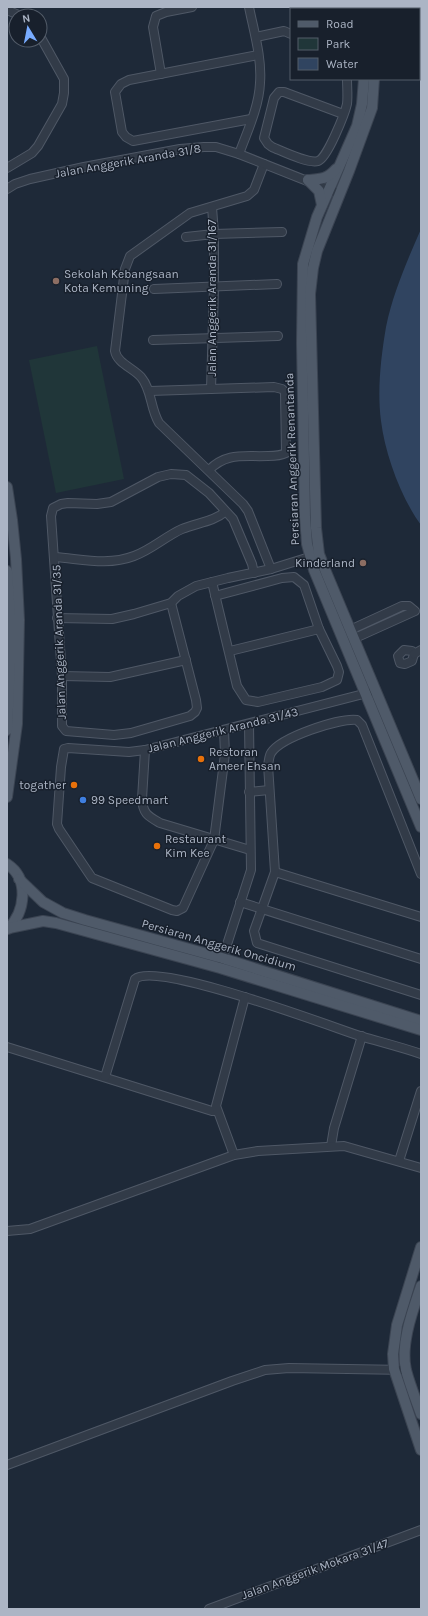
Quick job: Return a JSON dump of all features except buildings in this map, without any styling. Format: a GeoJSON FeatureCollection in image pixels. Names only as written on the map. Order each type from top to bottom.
{"type":"FeatureCollection","features":[{"type":"Feature","properties":{"kind":"main road","name":"Persiaran Anggerik Renantanda"},"geometry":{"type":"LineString","coordinates":[[364,80],[362,104],[357,126],[342,163],[322,205],[303,264],[302,285],[306,544],[314,555],[352,634],[421,799]]}},
{"type":"Feature","properties":{"kind":"main road","name":"Persiaran Anggerik Renantanda"},"geometry":{"type":"LineString","coordinates":[[374,80],[372,108],[317,251],[312,268],[310,294],[316,528],[314,555],[365,694],[421,827]]}},
{"type":"Feature","properties":{"kind":"main road"},"geometry":{"type":"LineString","coordinates":[[308,180],[329,176],[342,163]]}},
{"type":"Feature","properties":{"kind":"main road"},"geometry":{"type":"LineString","coordinates":[[308,180],[319,191],[322,205]]}},
{"type":"Feature","properties":{"kind":"main road"},"geometry":{"type":"LineString","coordinates":[[7,487],[16,559],[19,620],[16,724],[7,797]]}},
{"type":"Feature","properties":{"kind":"main road"},"geometry":{"type":"LineString","coordinates":[[7,571],[10,615],[10,662],[7,730]]}},
{"type":"Feature","properties":{"kind":"main road"},"geometry":{"type":"LineString","coordinates":[[7,854],[8,865],[19,879],[23,900],[18,916],[8,929]]}},
{"type":"Feature","properties":{"kind":"main road","name":"Persiaran Anggerik Oncidium"},"geometry":{"type":"LineString","coordinates":[[19,879],[43,902],[63,912],[421,1030]]}},
{"type":"Feature","properties":{"kind":"main road","name":"Persiaran Anggerik Oncidium"},"geometry":{"type":"LineString","coordinates":[[8,929],[43,921],[56,923],[221,963],[421,1021]]}},
{"type":"Feature","properties":{"kind":"main road"},"geometry":{"type":"LineString","coordinates":[[421,1247],[396,1325],[393,1354],[394,1369],[421,1450]]}},
{"type":"Feature","properties":{"kind":"main road"},"geometry":{"type":"LineString","coordinates":[[421,1286],[408,1328],[405,1359],[406,1370],[421,1414]]}},
{"type":"Feature","properties":{"kind":"street"},"geometry":{"type":"LineString","coordinates":[[161,74],[153,27],[156,16],[166,12],[192,7]]}},
{"type":"Feature","properties":{"kind":"street"},"geometry":{"type":"LineString","coordinates":[[239,154],[251,119],[260,84],[260,68],[256,37],[249,7]]}},
{"type":"Feature","properties":{"kind":"street"},"geometry":{"type":"LineString","coordinates":[[256,37],[284,31],[290,34]]}},
{"type":"Feature","properties":{"kind":"street"},"geometry":{"type":"LineString","coordinates":[[7,168],[32,153],[38,146],[62,104],[64,79],[47,48]]}},
{"type":"Feature","properties":{"kind":"street"},"geometry":{"type":"LineString","coordinates":[[251,119],[134,141],[126,137],[122,132],[115,96],[117,89],[125,82],[258,54]]}},
{"type":"Feature","properties":{"kind":"street"},"geometry":{"type":"LineString","coordinates":[[344,114],[284,92],[280,92],[274,98],[264,138],[268,144],[308,161],[317,162],[321,160],[325,155],[344,114],[347,105],[347,80]]}},
{"type":"Feature","properties":{"kind":"street","name":"Jalan Anggerik Aranda 31/8"},"geometry":{"type":"LineString","coordinates":[[7,189],[15,184],[30,179],[84,167],[180,149],[216,147],[308,180],[339,194]]}},
{"type":"Feature","properties":{"kind":"street"},"geometry":{"type":"LineString","coordinates":[[264,164],[251,194],[242,199],[190,213],[130,256],[126,261],[118,336],[115,346],[116,354],[124,363],[140,376],[150,391],[153,410],[159,423],[233,493],[248,511],[271,569]]}},
{"type":"Feature","properties":{"kind":"street","name":"Jalan Anggerik Aranda 31/167"},"geometry":{"type":"LineString","coordinates":[[211,389],[214,287],[214,234],[212,207]]}},
{"type":"Feature","properties":{"kind":"street"},"geometry":{"type":"LineString","coordinates":[[186,237],[214,234],[282,232]]}},
{"type":"Feature","properties":{"kind":"street"},"geometry":{"type":"LineString","coordinates":[[154,289],[277,284]]}},
{"type":"Feature","properties":{"kind":"street"},"geometry":{"type":"LineString","coordinates":[[153,340],[278,336]]}},
{"type":"Feature","properties":{"kind":"street"},"geometry":{"type":"LineString","coordinates":[[150,391],[274,387],[282,389],[285,392],[286,453],[277,456],[229,457],[219,462],[209,470]]}},
{"type":"Feature","properties":{"kind":"street","name":"Jalan Anggerik Aranda 31/35"},"geometry":{"type":"LineString","coordinates":[[171,603],[196,700],[197,708],[195,712],[184,718],[122,735],[66,731],[62,726],[62,676],[51,511],[53,508],[61,504],[111,502],[158,477],[179,473],[186,475],[193,480],[216,501],[225,512]]}},
{"type":"Feature","properties":{"kind":"street"},"geometry":{"type":"LineString","coordinates":[[55,557],[110,562],[135,556],[170,535],[192,525],[219,516],[225,512],[233,519],[252,564],[254,573]]}},
{"type":"Feature","properties":{"kind":"street"},"geometry":{"type":"LineString","coordinates":[[57,618],[112,619],[134,614],[171,603],[196,586],[271,569],[314,555]]}},
{"type":"Feature","properties":{"kind":"street"},"geometry":{"type":"LineString","coordinates":[[212,582],[215,596],[230,651],[237,686],[246,700],[258,702],[322,687],[337,680],[339,672],[319,629],[304,585],[294,577],[282,578],[215,596]]}},
{"type":"Feature","properties":{"kind":"street"},"geometry":{"type":"LineString","coordinates":[[402,606],[409,606],[418,614],[376,629],[352,634],[372,620],[402,606]]}},
{"type":"Feature","properties":{"kind":"street"},"geometry":{"type":"LineString","coordinates":[[372,620],[376,629]]}},
{"type":"Feature","properties":{"kind":"street"},"geometry":{"type":"LineString","coordinates":[[230,651],[319,629]]}},
{"type":"Feature","properties":{"kind":"street"},"geometry":{"type":"LineString","coordinates":[[62,676],[110,677],[186,660]]}},
{"type":"Feature","properties":{"kind":"street","name":"Jalan Anggerik Aranda 31/43"},"geometry":{"type":"LineString","coordinates":[[214,840],[183,908],[180,910],[172,910],[92,878],[57,824],[62,752],[64,749],[68,748],[130,752],[145,750],[375,691]]}},
{"type":"Feature","properties":{"kind":"street"},"geometry":{"type":"LineString","coordinates":[[421,874],[384,784],[362,725],[357,720],[349,719],[302,733],[277,746],[270,754],[268,765],[269,790],[275,872],[254,931],[257,943],[421,995]]}},
{"type":"Feature","properties":{"kind":"street"},"geometry":{"type":"LineString","coordinates":[[221,963],[251,870],[249,724]]}},
{"type":"Feature","properties":{"kind":"street"},"geometry":{"type":"LineString","coordinates":[[214,840],[225,754],[224,730]]}},
{"type":"Feature","properties":{"kind":"street"},"geometry":{"type":"LineString","coordinates":[[145,750],[142,799],[147,816],[160,823],[250,850]]}},
{"type":"Feature","properties":{"kind":"street"},"geometry":{"type":"LineString","coordinates":[[249,792],[269,790]]}},
{"type":"Feature","properties":{"kind":"street"},"geometry":{"type":"LineString","coordinates":[[275,872],[421,917]]}},
{"type":"Feature","properties":{"kind":"street"},"geometry":{"type":"LineString","coordinates":[[240,902],[421,959]]}},
{"type":"Feature","properties":{"kind":"street"},"geometry":{"type":"LineString","coordinates":[[105,1078],[135,980],[137,978],[151,976],[192,982],[245,997],[421,1054]]}},
{"type":"Feature","properties":{"kind":"street"},"geometry":{"type":"LineString","coordinates":[[234,1156],[217,1111],[217,1102],[245,997]]}},
{"type":"Feature","properties":{"kind":"street"},"geometry":{"type":"LineString","coordinates":[[331,1146],[334,1128],[362,1036]]}},
{"type":"Feature","properties":{"kind":"street"},"geometry":{"type":"LineString","coordinates":[[9,1047],[212,1111],[217,1111]]}},
{"type":"Feature","properties":{"kind":"street"},"geometry":{"type":"LineString","coordinates":[[399,1161],[421,1091]]}},
{"type":"Feature","properties":{"kind":"street"},"geometry":{"type":"LineString","coordinates":[[7,1231],[30,1228],[234,1156],[258,1151],[344,1146],[421,1168]]}},
{"type":"Feature","properties":{"kind":"street"},"geometry":{"type":"LineString","coordinates":[[7,1465],[225,1383],[265,1370],[289,1368],[406,1370]]}},
{"type":"Feature","properties":{"kind":"street","name":"Jalan Anggerik Mokara 31/47"},"geometry":{"type":"LineString","coordinates":[[209,1609],[421,1530]]}},
{"type":"Feature","properties":{"kind":"green space"},"geometry":{"type":"Polygon","coordinates":[[[97,346],[124,479],[56,493],[29,360],[97,346]]]}},
{"type":"Feature","properties":{"kind":"water"},"geometry":{"type":"Polygon","coordinates":[[[421,229],[421,525],[407,502],[390,461],[383,434],[379,398],[381,362],[389,314],[401,277],[421,229]]]}},
{"type":"Feature","properties":{"kind":"place","name":"Sekolah Kebangsaan Kota Kemuning"},"geometry":{"type":"Point","coordinates":[56,281]}},
{"type":"Feature","properties":{"kind":"place","name":"Kinderland"},"geometry":{"type":"Point","coordinates":[363,563]}},
{"type":"Feature","properties":{"kind":"place","name":"Restoran Ameer Ehsan"},"geometry":{"type":"Point","coordinates":[201,759]}},
{"type":"Feature","properties":{"kind":"place","name":"togather"},"geometry":{"type":"Point","coordinates":[74,785]}},
{"type":"Feature","properties":{"kind":"place","name":"99 Speedmart"},"geometry":{"type":"Point","coordinates":[83,800]}},
{"type":"Feature","properties":{"kind":"place","name":"Restaurant Kim Kee"},"geometry":{"type":"Point","coordinates":[157,846]}}]}
